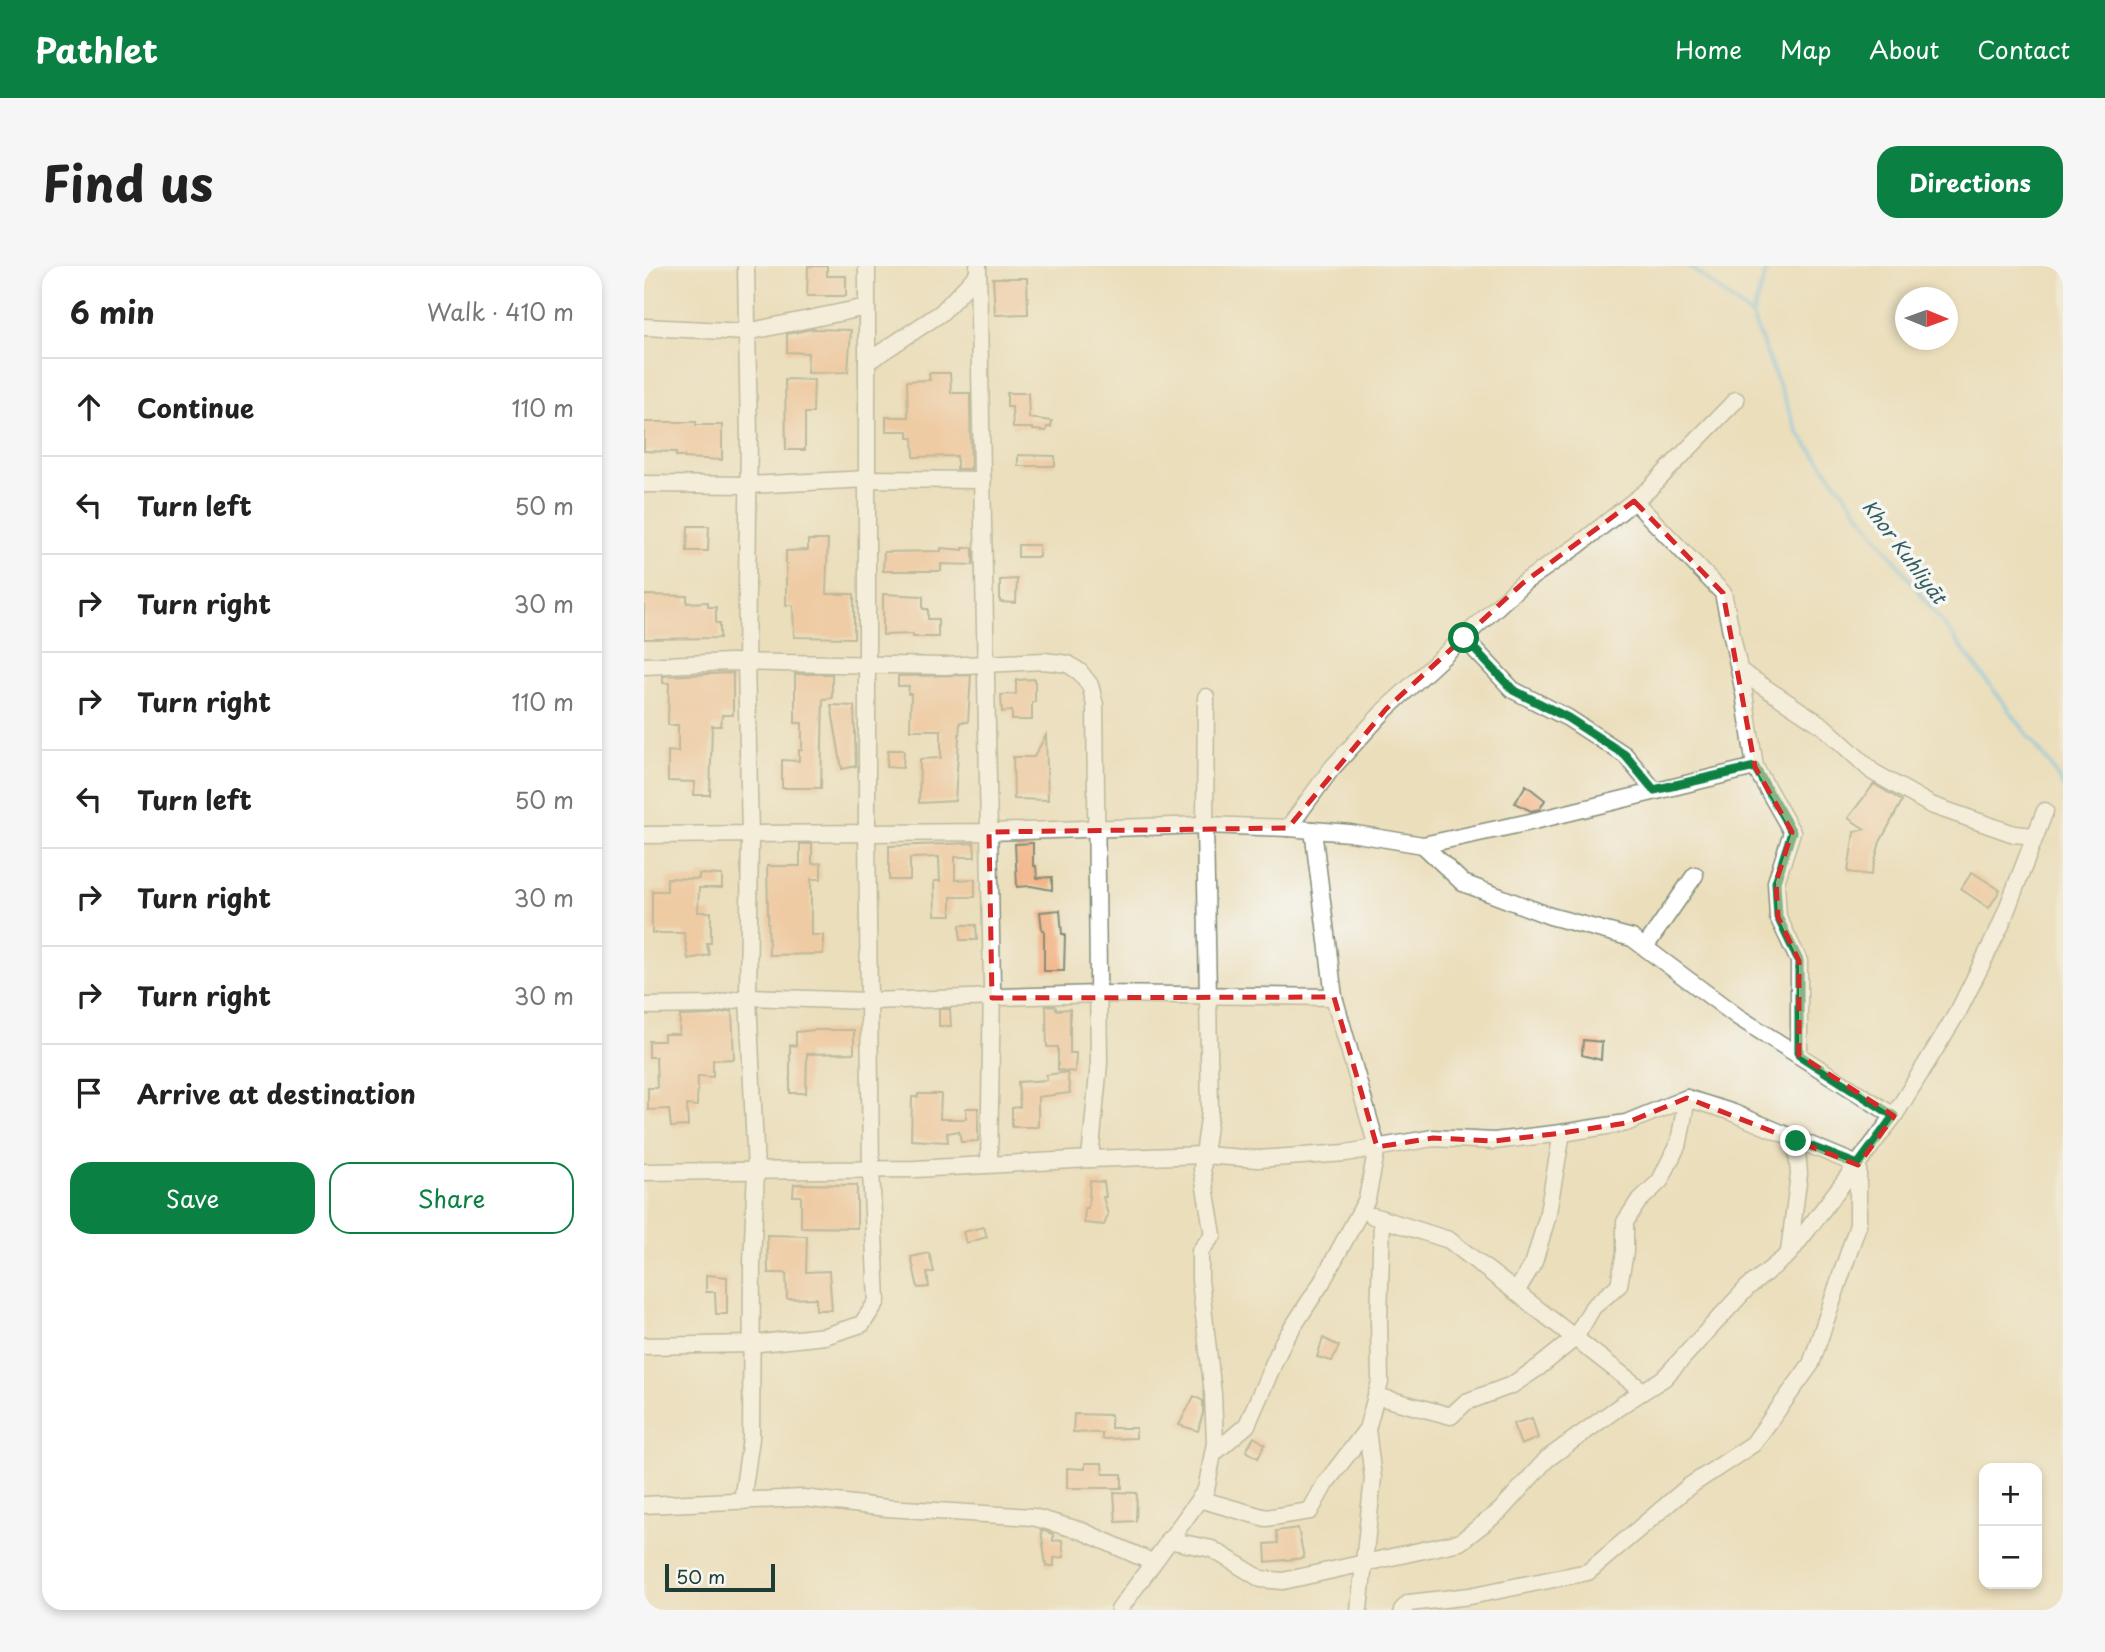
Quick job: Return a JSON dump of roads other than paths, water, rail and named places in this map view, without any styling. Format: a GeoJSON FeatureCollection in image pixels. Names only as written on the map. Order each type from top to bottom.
{"type":"FeatureCollection","features":[{"type":"Feature","properties":{"kind":"street"},"geometry":{"type":"LineString","coordinates":[[742,1501],[751,1438],[756,1170],[748,997],[750,834],[746,662],[746,266]]}},
{"type":"Feature","properties":{"kind":"street"},"geometry":{"type":"LineString","coordinates":[[644,1346],[751,1344],[825,1336],[862,1324],[877,1301],[872,1169],[867,833],[867,266]]}},
{"type":"Feature","properties":{"kind":"street"},"geometry":{"type":"LineString","coordinates":[[867,362],[941,313],[978,270]]}},
{"type":"Feature","properties":{"kind":"street"},"geometry":{"type":"LineString","coordinates":[[978,270],[992,998],[989,1164]]}},
{"type":"Feature","properties":{"kind":"street"},"geometry":{"type":"LineString","coordinates":[[644,327],[747,332],[867,307]]}},
{"type":"Feature","properties":{"kind":"street"},"geometry":{"type":"LineString","coordinates":[[1289,828],[1332,768],[1377,719],[1522,583],[1577,546],[1649,489],[1736,400]]}},
{"type":"Feature","properties":{"kind":"street"},"geometry":{"type":"LineString","coordinates":[[644,484],[748,485],[867,479],[983,480]]}},
{"type":"Feature","properties":{"kind":"street"},"geometry":{"type":"LineString","coordinates":[[1634,501],[1724,593],[1755,767],[1792,832],[1776,882],[1778,917],[1799,961],[1799,1055]]}},
{"type":"Feature","properties":{"kind":"street"},"geometry":{"type":"LineString","coordinates":[[1464,638],[1513,690],[1568,718],[1625,755],[1654,790]]}},
{"type":"Feature","properties":{"kind":"street"},"geometry":{"type":"LineString","coordinates":[[644,666],[746,662],[944,666],[1044,661],[1068,664],[1080,672],[1090,685],[1095,705],[1099,1063],[1090,1159]]}},
{"type":"Feature","properties":{"kind":"street"},"geometry":{"type":"LineString","coordinates":[[1740,671],[1824,726],[1873,772],[1931,805],[2014,834],[2035,836]]}},
{"type":"Feature","properties":{"kind":"street"},"geometry":{"type":"LineString","coordinates":[[1119,1610],[1206,1490],[1215,1443],[1213,1394],[1200,1280],[1200,1251],[1213,1235],[1202,1170],[1210,1111],[1205,825],[1206,697]]}},
{"type":"Feature","properties":{"kind":"street"},"geometry":{"type":"LineString","coordinates":[[644,835],[989,832],[1205,825],[1350,833],[1423,845],[1755,767]]}},
{"type":"Feature","properties":{"kind":"street"},"geometry":{"type":"LineString","coordinates":[[1168,1540],[1212,1549],[1261,1579],[1283,1581],[1460,1542],[1500,1511],[1547,1460],[1664,1378],[1746,1288],[1789,1254],[1894,1116],[1965,998],[2000,927],[2045,811]]}},
{"type":"Feature","properties":{"kind":"street"},"geometry":{"type":"LineString","coordinates":[[1213,1454],[1247,1424],[1283,1342],[1322,1282],[1361,1212],[1367,1199],[1377,1147],[1334,997],[1313,830]]}},
{"type":"Feature","properties":{"kind":"street"},"geometry":{"type":"LineString","coordinates":[[1423,845],[1463,883],[1550,916],[1632,938],[1738,1017],[1894,1116]]}},
{"type":"Feature","properties":{"kind":"street"},"geometry":{"type":"LineString","coordinates":[[1645,947],[1695,875]]}},
{"type":"Feature","properties":{"kind":"street"},"geometry":{"type":"LineString","coordinates":[[644,1006],[712,1005],[748,997],[869,1001],[1098,994],[1334,997]]}},
{"type":"Feature","properties":{"kind":"street"},"geometry":{"type":"LineString","coordinates":[[644,1172],[872,1169],[1204,1155],[1258,1159],[1346,1153],[1433,1138],[1494,1141],[1626,1123],[1687,1097],[1731,1112],[1858,1165]]}},
{"type":"Feature","properties":{"kind":"street"},"geometry":{"type":"LineString","coordinates":[[1376,1396],[1451,1416],[1466,1402],[1512,1385],[1575,1338],[1593,1307],[1619,1285],[1625,1252],[1625,1222],[1638,1202],[1660,1181],[1679,1142],[1687,1097]]}},
{"type":"Feature","properties":{"kind":"street"},"geometry":{"type":"LineString","coordinates":[[1516,1292],[1534,1262],[1547,1218],[1562,1133]]}},
{"type":"Feature","properties":{"kind":"street"},"geometry":{"type":"LineString","coordinates":[[1789,1254],[1799,1174],[1796,1141]]}},
{"type":"Feature","properties":{"kind":"street"},"geometry":{"type":"LineString","coordinates":[[1402,1610],[1409,1603],[1470,1596],[1588,1572],[1688,1487],[1754,1444],[1811,1364],[1858,1225],[1858,1165]]}},
{"type":"Feature","properties":{"kind":"street"},"geometry":{"type":"LineString","coordinates":[[1361,1212],[1449,1240],[1643,1391]]}},
{"type":"Feature","properties":{"kind":"street"},"geometry":{"type":"LineString","coordinates":[[1199,1499],[1266,1518],[1310,1511],[1325,1484],[1367,1429],[1380,1382],[1382,1219]]}},
{"type":"Feature","properties":{"kind":"street"},"geometry":{"type":"LineString","coordinates":[[1359,1610],[1373,1478],[1367,1429]]}},
{"type":"Feature","properties":{"kind":"street"},"geometry":{"type":"LineString","coordinates":[[644,1505],[803,1498],[887,1508],[1033,1517],[1082,1531],[1152,1562]]}},
{"type":"Feature","properties":{"kind":"waterway","name":"Khor Kuhliyāt"},"geometry":{"type":"LineString","coordinates":[[1689,266],[1752,316],[1797,431],[2052,767],[2063,787]]}},
{"type":"Feature","properties":{"kind":"waterway","name":"Khor Kuhliyāt"},"geometry":{"type":"LineString","coordinates":[[1752,316],[1768,266]]}}]}
